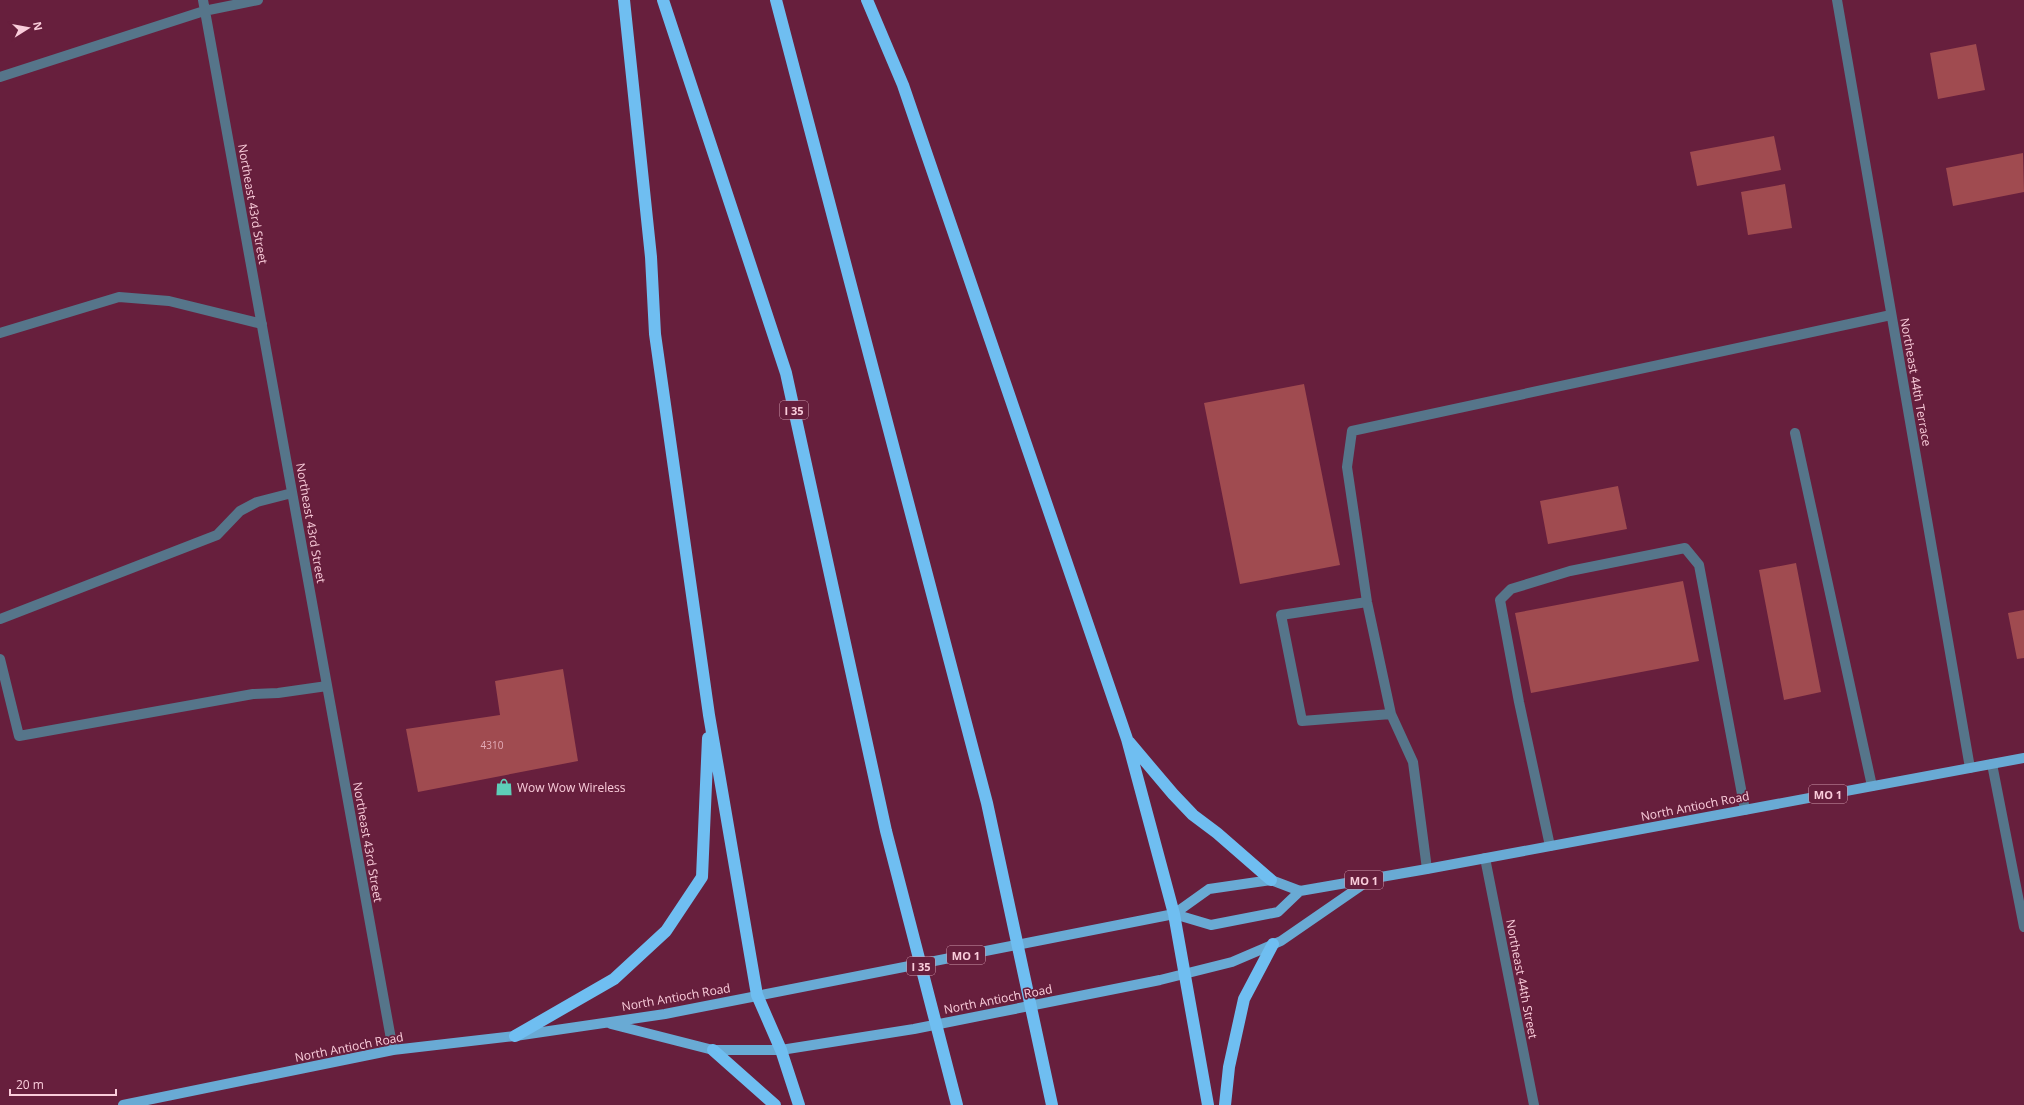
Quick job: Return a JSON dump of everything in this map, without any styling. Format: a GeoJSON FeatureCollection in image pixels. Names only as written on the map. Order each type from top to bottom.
{"type":"FeatureCollection","features":[{"type":"Feature","properties":{"kind":"highway"},"geometry":{"type":"LineString","coordinates":[[624,0],[651,257],[655,334],[709,714],[757,995],[781,1050],[799,1105]]}},
{"type":"Feature","properties":{"kind":"highway","name":"I 35"},"geometry":{"type":"LineString","coordinates":[[663,0],[786,373],[886,831],[957,1103]]}},
{"type":"Feature","properties":{"kind":"highway"},"geometry":{"type":"LineString","coordinates":[[776,0],[987,803],[1052,1105]]}},
{"type":"Feature","properties":{"kind":"highway"},"geometry":{"type":"LineString","coordinates":[[868,0],[903,85],[1126,739],[1174,914],[1208,1105]]}},
{"type":"Feature","properties":{"kind":"highway"},"geometry":{"type":"LineString","coordinates":[[514,1036],[614,979],[666,931],[702,876],[709,714]]}},
{"type":"Feature","properties":{"kind":"highway"},"geometry":{"type":"LineString","coordinates":[[1126,739],[1193,815],[1217,833],[1271,880]]}},
{"type":"Feature","properties":{"kind":"highway"},"geometry":{"type":"LineString","coordinates":[[1225,1105],[1229,1067],[1244,999],[1273,944]]}},
{"type":"Feature","properties":{"kind":"highway"},"geometry":{"type":"LineString","coordinates":[[713,1050],[775,1105]]}},
{"type":"Feature","properties":{"kind":"main road","name":"North Antioch Road"},"geometry":{"type":"LineString","coordinates":[[123,1105],[142,1103],[393,1050],[514,1036],[665,1014],[1174,914],[1209,889],[1271,880],[1300,890],[1372,879],[2024,758]]}},
{"type":"Feature","properties":{"kind":"main road","name":"North Antioch Road"},"geometry":{"type":"LineString","coordinates":[[606,1023],[713,1050],[781,1050],[914,1029],[1185,975],[1232,962],[1281,941],[1372,879]]}},
{"type":"Feature","properties":{"kind":"main road","name":"North Antioch Road"},"geometry":{"type":"LineString","coordinates":[[1174,914],[1211,925],[1278,912],[1300,890]]}},
{"type":"Feature","properties":{"kind":"street","name":"Northeast 43rd Street"},"geometry":{"type":"LineString","coordinates":[[203,0],[393,1050]]}},
{"type":"Feature","properties":{"kind":"street"},"geometry":{"type":"LineString","coordinates":[[0,77],[204,11],[258,0]]}},
{"type":"Feature","properties":{"kind":"street","name":"Northeast 44th Terrace"},"geometry":{"type":"LineString","coordinates":[[1837,0],[1970,768]]}},
{"type":"Feature","properties":{"kind":"street"},"geometry":{"type":"LineString","coordinates":[[0,333],[119,297],[169,301],[262,324]]}},
{"type":"Feature","properties":{"kind":"street"},"geometry":{"type":"LineString","coordinates":[[1427,870],[1412,762],[1391,714],[1367,602],[1347,467],[1352,431],[1891,315]]}},
{"type":"Feature","properties":{"kind":"street"},"geometry":{"type":"LineString","coordinates":[[1795,433],[1872,786]]}},
{"type":"Feature","properties":{"kind":"street"},"geometry":{"type":"LineString","coordinates":[[0,619],[217,535],[240,511],[257,502],[292,493]]}},
{"type":"Feature","properties":{"kind":"street"},"geometry":{"type":"LineString","coordinates":[[1550,846],[1519,702],[1500,600],[1511,588],[1570,571],[1656,552],[1685,548],[1699,565],[1745,810]]}},
{"type":"Feature","properties":{"kind":"street"},"geometry":{"type":"LineString","coordinates":[[1367,602],[1281,615],[1302,721],[1391,714]]}},
{"type":"Feature","properties":{"kind":"street"},"geometry":{"type":"LineString","coordinates":[[0,659],[19,736],[253,694],[278,693],[327,686]]}},
{"type":"Feature","properties":{"kind":"street"},"geometry":{"type":"LineString","coordinates":[[1992,764],[2024,927]]}},
{"type":"Feature","properties":{"kind":"street","name":"Northeast 44th Street"},"geometry":{"type":"LineString","coordinates":[[1485,858],[1534,1105]]}},
{"type":"Feature","properties":{"kind":"building"},"geometry":{"type":"Polygon","coordinates":[[[1976,44],[1985,90],[1938,99],[1930,53],[1976,44]]]}},
{"type":"Feature","properties":{"kind":"building"},"geometry":{"type":"Polygon","coordinates":[[[1774,136],[1781,170],[1697,186],[1690,152],[1774,136]]]}},
{"type":"Feature","properties":{"kind":"building"},"geometry":{"type":"Polygon","coordinates":[[[2023,153],[2024,192],[1953,206],[1946,168],[2023,153]]]}},
{"type":"Feature","properties":{"kind":"building"},"geometry":{"type":"Polygon","coordinates":[[[1785,184],[1792,228],[1748,235],[1741,192],[1785,184]]]}},
{"type":"Feature","properties":{"kind":"building"},"geometry":{"type":"Polygon","coordinates":[[[1304,384],[1340,565],[1240,584],[1204,403],[1304,384]]]}},
{"type":"Feature","properties":{"kind":"building"},"geometry":{"type":"Polygon","coordinates":[[[1618,486],[1627,529],[1548,544],[1540,501],[1618,486]]]}},
{"type":"Feature","properties":{"kind":"building"},"geometry":{"type":"Polygon","coordinates":[[[1796,563],[1821,692],[1784,700],[1759,570],[1796,563]]]}},
{"type":"Feature","properties":{"kind":"building"},"geometry":{"type":"Polygon","coordinates":[[[1683,581],[1699,661],[1531,693],[1515,613],[1683,581]]]}},
{"type":"Feature","properties":{"kind":"building"},"geometry":{"type":"Polygon","coordinates":[[[2024,610],[2024,658],[2017,659],[2008,613],[2024,610]]]}},
{"type":"Feature","properties":{"kind":"building"},"geometry":{"type":"Polygon","coordinates":[[[563,669],[578,761],[418,792],[406,729],[500,715],[495,681],[563,669]]]}},
{"type":"Feature","properties":{"kind":"place","name":"Wow Wow Wireless"},"geometry":{"type":"Point","coordinates":[504,787]}}]}
